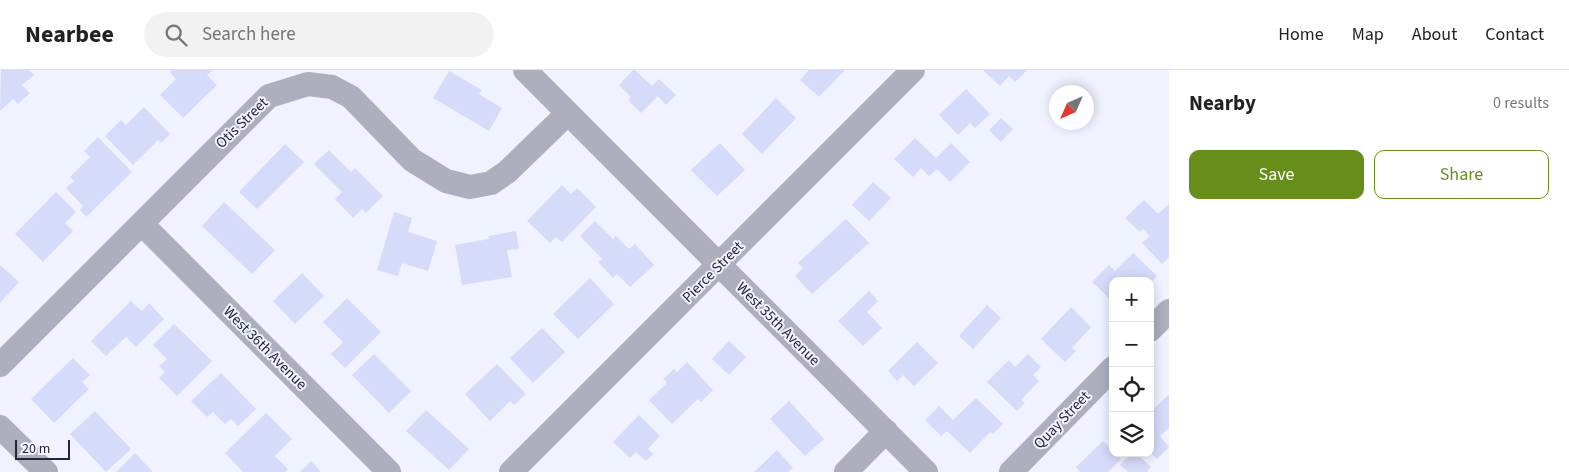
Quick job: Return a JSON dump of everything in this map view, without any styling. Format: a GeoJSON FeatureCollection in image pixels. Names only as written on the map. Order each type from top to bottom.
{"type":"FeatureCollection","features":[{"type":"Feature","properties":{"kind":"street","name":"West 35th Avenue"},"geometry":{"type":"LineString","coordinates":[[525,70],[926,472]]}},
{"type":"Feature","properties":{"kind":"street","name":"Pierce Street"},"geometry":{"type":"LineString","coordinates":[[511,472],[913,70]]}},
{"type":"Feature","properties":{"kind":"street","name":"Otis Street"},"geometry":{"type":"LineString","coordinates":[[0,365],[270,96],[308,84],[332,87],[351,97],[412,160],[446,182],[470,187],[491,183],[507,172],[568,113]]}},
{"type":"Feature","properties":{"kind":"street","name":"West 36th Avenue"},"geometry":{"type":"LineString","coordinates":[[142,224],[388,472]]}},
{"type":"Feature","properties":{"kind":"street"},"geometry":{"type":"LineString","coordinates":[[1154,326],[1169,311]]}},
{"type":"Feature","properties":{"kind":"street","name":"Quay Street"},"geometry":{"type":"LineString","coordinates":[[1011,472],[1109,372]]}},
{"type":"Feature","properties":{"kind":"street"},"geometry":{"type":"LineString","coordinates":[[0,427],[46,472]]}},
{"type":"Feature","properties":{"kind":"street"},"geometry":{"type":"LineString","coordinates":[[846,472],[886,431]]}},
{"type":"Feature","properties":{"kind":"building"},"geometry":{"type":"Polygon","coordinates":[[[1,70],[29,70],[34,75],[22,85],[30,93],[18,104],[13,99],[0,111],[1,70]]]}},
{"type":"Feature","properties":{"kind":"building"},"geometry":{"type":"Polygon","coordinates":[[[172,70],[213,70],[207,75],[217,85],[183,118],[160,95],[176,79],[170,73],[172,70]]]}},
{"type":"Feature","properties":{"kind":"building"},"geometry":{"type":"Polygon","coordinates":[[[633,70],[652,86],[659,79],[676,95],[666,105],[658,96],[641,113],[628,100],[631,97],[619,85],[633,70]]]}},
{"type":"Feature","properties":{"kind":"building"},"geometry":{"type":"Polygon","coordinates":[[[809,70],[845,70],[819,97],[800,80],[809,70]]]}},
{"type":"Feature","properties":{"kind":"building"},"geometry":{"type":"Polygon","coordinates":[[[983,70],[1027,70],[1015,82],[1009,76],[1000,86],[983,70]]]}},
{"type":"Feature","properties":{"kind":"building"},"geometry":{"type":"Polygon","coordinates":[[[449,71],[482,90],[479,94],[502,108],[489,131],[433,98],[449,71]]]}},
{"type":"Feature","properties":{"kind":"building"},"geometry":{"type":"Polygon","coordinates":[[[966,89],[990,114],[975,128],[970,123],[958,135],[939,115],[966,89]]]}},
{"type":"Feature","properties":{"kind":"building"},"geometry":{"type":"Polygon","coordinates":[[[776,98],[796,118],[762,154],[742,134],[776,98]]]}},
{"type":"Feature","properties":{"kind":"building"},"geometry":{"type":"Polygon","coordinates":[[[144,107],[170,134],[161,143],[158,140],[133,165],[105,136],[121,120],[126,125],[144,107]]]}},
{"type":"Feature","properties":{"kind":"building"},"geometry":{"type":"Polygon","coordinates":[[[1001,118],[1013,129],[1001,142],[989,130],[1001,118]]]}},
{"type":"Feature","properties":{"kind":"building"},"geometry":{"type":"Polygon","coordinates":[[[98,137],[132,172],[86,217],[80,210],[83,206],[66,188],[74,181],[70,177],[90,157],[84,151],[98,137]]]}},
{"type":"Feature","properties":{"kind":"building"},"geometry":{"type":"Polygon","coordinates":[[[915,138],[936,158],[951,143],[970,162],[950,182],[937,169],[929,176],[921,168],[913,177],[894,159],[915,138]]]}},
{"type":"Feature","properties":{"kind":"building"},"geometry":{"type":"Polygon","coordinates":[[[720,143],[745,170],[717,196],[691,170],[720,143]]]}},
{"type":"Feature","properties":{"kind":"building"},"geometry":{"type":"Polygon","coordinates":[[[285,144],[304,162],[257,209],[239,192],[285,144]]]}},
{"type":"Feature","properties":{"kind":"building"},"geometry":{"type":"Polygon","coordinates":[[[329,150],[351,172],[355,168],[383,196],[366,213],[362,209],[353,218],[335,199],[342,192],[314,164],[329,150]]]}},
{"type":"Feature","properties":{"kind":"building"},"geometry":{"type":"Polygon","coordinates":[[[873,182],[891,198],[869,221],[852,205],[873,182]]]}},
{"type":"Feature","properties":{"kind":"building"},"geometry":{"type":"Polygon","coordinates":[[[562,185],[571,194],[577,188],[596,207],[562,242],[556,237],[550,243],[527,221],[562,185]]]}},
{"type":"Feature","properties":{"kind":"building"},"geometry":{"type":"Polygon","coordinates":[[[56,192],[76,212],[65,223],[73,231],[43,262],[15,234],[56,192]]]}},
{"type":"Feature","properties":{"kind":"building"},"geometry":{"type":"Polygon","coordinates":[[[1144,200],[1158,214],[1169,204],[1169,257],[1162,264],[1142,243],[1150,236],[1143,229],[1140,232],[1125,218],[1144,200]]]}},
{"type":"Feature","properties":{"kind":"building"},"geometry":{"type":"Polygon","coordinates":[[[224,202],[275,250],[252,274],[202,226],[224,202]]]}},
{"type":"Feature","properties":{"kind":"building"},"geometry":{"type":"Polygon","coordinates":[[[394,212],[412,218],[408,232],[437,241],[428,271],[402,263],[398,276],[377,270],[394,212]]]}},
{"type":"Feature","properties":{"kind":"building"},"geometry":{"type":"Polygon","coordinates":[[[846,219],[869,243],[812,294],[795,276],[803,268],[798,263],[846,219]]]}},
{"type":"Feature","properties":{"kind":"building"},"geometry":{"type":"Polygon","coordinates":[[[595,221],[613,239],[616,236],[629,249],[635,244],[654,265],[630,287],[617,274],[613,278],[598,262],[602,259],[580,236],[595,221]]]}},
{"type":"Feature","properties":{"kind":"building"},"geometry":{"type":"Polygon","coordinates":[[[516,231],[519,249],[507,250],[512,277],[462,285],[455,245],[489,239],[488,236],[516,231]]]}},
{"type":"Feature","properties":{"kind":"building"},"geometry":{"type":"Polygon","coordinates":[[[1133,253],[1157,276],[1154,279],[1154,277],[1109,277],[1109,298],[1092,282],[1109,265],[1115,271],[1133,253]]]}},
{"type":"Feature","properties":{"kind":"building"},"geometry":{"type":"Polygon","coordinates":[[[0,265],[19,282],[0,303],[0,265]]]}},
{"type":"Feature","properties":{"kind":"building"},"geometry":{"type":"Polygon","coordinates":[[[302,273],[324,296],[295,324],[273,301],[302,273]]]}},
{"type":"Feature","properties":{"kind":"building"},"geometry":{"type":"Polygon","coordinates":[[[590,278],[614,304],[578,339],[553,314],[590,278]]]}},
{"type":"Feature","properties":{"kind":"building"},"geometry":{"type":"Polygon","coordinates":[[[869,291],[878,301],[867,312],[882,328],[863,346],[838,321],[869,291]]]}},
{"type":"Feature","properties":{"kind":"building"},"geometry":{"type":"Polygon","coordinates":[[[347,298],[381,332],[345,368],[331,354],[343,342],[323,322],[347,298]]]}},
{"type":"Feature","properties":{"kind":"building"},"geometry":{"type":"Polygon","coordinates":[[[131,301],[142,311],[149,303],[164,319],[136,347],[126,337],[106,356],[91,341],[131,301]]]}},
{"type":"Feature","properties":{"kind":"building"},"geometry":{"type":"Polygon","coordinates":[[[987,305],[1001,318],[973,349],[959,336],[987,305]]]}},
{"type":"Feature","properties":{"kind":"building"},"geometry":{"type":"Polygon","coordinates":[[[1071,307],[1091,327],[1072,348],[1076,351],[1065,362],[1041,339],[1071,307]]]}},
{"type":"Feature","properties":{"kind":"building"},"geometry":{"type":"Polygon","coordinates":[[[174,324],[212,361],[177,396],[159,378],[165,372],[159,366],[167,359],[153,345],[174,324]]]}},
{"type":"Feature","properties":{"kind":"building"},"geometry":{"type":"Polygon","coordinates":[[[542,328],[565,352],[533,383],[510,358],[542,328]]]}},
{"type":"Feature","properties":{"kind":"building"},"geometry":{"type":"Polygon","coordinates":[[[729,341],[746,357],[729,375],[712,359],[729,341]]]}},
{"type":"Feature","properties":{"kind":"building"},"geometry":{"type":"Polygon","coordinates":[[[917,342],[938,363],[914,386],[903,375],[897,381],[888,371],[917,342]]]}},
{"type":"Feature","properties":{"kind":"building"},"geometry":{"type":"Polygon","coordinates":[[[374,354],[411,391],[389,413],[352,375],[374,354]]]}},
{"type":"Feature","properties":{"kind":"building"},"geometry":{"type":"Polygon","coordinates":[[[1028,354],[1041,367],[1033,375],[1039,381],[1021,400],[1025,403],[1017,411],[987,382],[1009,360],[1015,367],[1028,354]]]}},
{"type":"Feature","properties":{"kind":"building"},"geometry":{"type":"Polygon","coordinates":[[[73,358],[90,375],[82,382],[89,389],[54,423],[31,399],[73,358]]]}},
{"type":"Feature","properties":{"kind":"building"},"geometry":{"type":"Polygon","coordinates":[[[687,362],[713,390],[701,402],[698,399],[672,424],[649,400],[667,383],[663,379],[674,369],[677,372],[687,362]]]}},
{"type":"Feature","properties":{"kind":"building"},"geometry":{"type":"Polygon","coordinates":[[[497,364],[526,394],[514,405],[510,401],[490,421],[465,394],[497,364]]]}},
{"type":"Feature","properties":{"kind":"building"},"geometry":{"type":"Polygon","coordinates":[[[221,373],[256,409],[238,426],[231,419],[225,424],[213,412],[207,417],[191,401],[221,373]]]}},
{"type":"Feature","properties":{"kind":"building"},"geometry":{"type":"Polygon","coordinates":[[[1169,394],[1169,428],[1160,436],[1169,447],[1157,459],[1154,456],[1155,408],[1169,394]]]}},
{"type":"Feature","properties":{"kind":"building"},"geometry":{"type":"Polygon","coordinates":[[[976,398],[1003,424],[993,434],[990,432],[970,453],[947,431],[941,436],[925,420],[939,406],[953,420],[976,398]]]}},
{"type":"Feature","properties":{"kind":"building"},"geometry":{"type":"Polygon","coordinates":[[[789,401],[824,439],[805,456],[770,419],[789,401]]]}},
{"type":"Feature","properties":{"kind":"building"},"geometry":{"type":"Polygon","coordinates":[[[426,410],[469,449],[449,470],[406,431],[426,410]]]}},
{"type":"Feature","properties":{"kind":"building"},"geometry":{"type":"Polygon","coordinates":[[[95,411],[131,449],[106,472],[70,434],[95,411]]]}},
{"type":"Feature","properties":{"kind":"building"},"geometry":{"type":"Polygon","coordinates":[[[266,413],[292,439],[275,456],[288,469],[285,472],[243,472],[225,453],[266,413]]]}},
{"type":"Feature","properties":{"kind":"building"},"geometry":{"type":"Polygon","coordinates":[[[639,415],[660,436],[648,449],[653,454],[646,461],[636,452],[630,458],[613,442],[639,415]]]}},
{"type":"Feature","properties":{"kind":"building"},"geometry":{"type":"Polygon","coordinates":[[[1103,441],[1109,447],[1109,457],[1118,457],[1121,459],[1108,472],[1080,472],[1076,467],[1103,441]]]}},
{"type":"Feature","properties":{"kind":"building"},"geometry":{"type":"Polygon","coordinates":[[[777,450],[793,468],[788,472],[754,472],[777,450]]]}},
{"type":"Feature","properties":{"kind":"building"},"geometry":{"type":"Polygon","coordinates":[[[135,453],[153,472],[116,472],[135,453]]]}},
{"type":"Feature","properties":{"kind":"building"},"geometry":{"type":"Polygon","coordinates":[[[1127,457],[1140,457],[1151,467],[1147,472],[1128,472],[1120,465],[1127,457]]]}},
{"type":"Feature","properties":{"kind":"building"},"geometry":{"type":"Polygon","coordinates":[[[311,461],[321,472],[300,472],[311,461]]]}}]}
